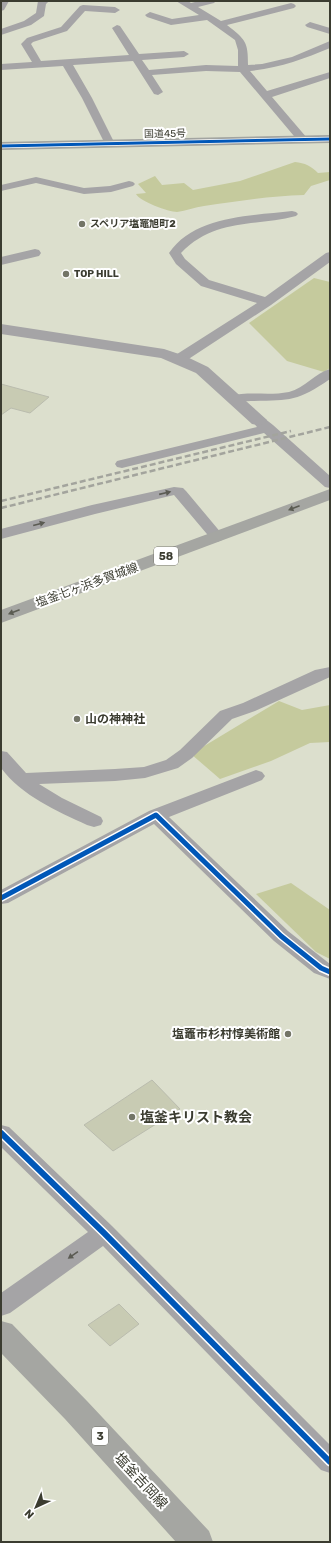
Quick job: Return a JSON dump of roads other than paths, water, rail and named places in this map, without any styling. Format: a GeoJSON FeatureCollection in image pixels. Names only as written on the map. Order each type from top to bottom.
{"type":"FeatureCollection","features":[{"type":"Feature","properties":{"kind":"highway","name":"国道45号"},"geometry":{"type":"LineString","coordinates":[[1,146],[330,139]]}},
{"type":"Feature","properties":{"kind":"main road","name":"塩釜七ヶ浜多賀城線"},"geometry":{"type":"LineString","coordinates":[[1,617],[330,494]]}},
{"type":"Feature","properties":{"kind":"main road","name":"塩釜吉岡線"},"geometry":{"type":"LineString","coordinates":[[1,1333],[76,1410],[197,1542]]}},
{"type":"Feature","properties":{"kind":"street"},"geometry":{"type":"LineString","coordinates":[[1,8],[4,1]]}},
{"type":"Feature","properties":{"kind":"street"},"geometry":{"type":"LineString","coordinates":[[1,32],[27,23],[41,14],[40,6],[44,1]]}},
{"type":"Feature","properties":{"kind":"street"},"geometry":{"type":"LineString","coordinates":[[181,1],[220,24],[239,39],[243,50],[243,69],[302,140]]}},
{"type":"Feature","properties":{"kind":"street"},"geometry":{"type":"LineString","coordinates":[[190,6],[211,1]]}},
{"type":"Feature","properties":{"kind":"street"},"geometry":{"type":"LineString","coordinates":[[38,64],[26,44],[30,40],[64,29],[83,8],[115,10]]}},
{"type":"Feature","properties":{"kind":"street"},"geometry":{"type":"LineString","coordinates":[[220,24],[279,9],[292,9]]}},
{"type":"Feature","properties":{"kind":"street"},"geometry":{"type":"LineString","coordinates":[[150,15],[171,22],[208,17]]}},
{"type":"Feature","properties":{"kind":"street"},"geometry":{"type":"LineString","coordinates":[[1,21],[27,23]]}},
{"type":"Feature","properties":{"kind":"street"},"geometry":{"type":"LineString","coordinates":[[310,25],[330,31]]}},
{"type":"Feature","properties":{"kind":"street"},"geometry":{"type":"LineString","coordinates":[[117,28],[158,92]]}},
{"type":"Feature","properties":{"kind":"street"},"geometry":{"type":"LineString","coordinates":[[146,73],[206,68],[243,69],[262,67],[295,59],[330,44]]}},
{"type":"Feature","properties":{"kind":"street"},"geometry":{"type":"LineString","coordinates":[[1,67],[184,54]]}},
{"type":"Feature","properties":{"kind":"street"},"geometry":{"type":"LineString","coordinates":[[67,63],[87,98],[110,144]]}},
{"type":"Feature","properties":{"kind":"street"},"geometry":{"type":"LineString","coordinates":[[266,95],[330,75]]}},
{"type":"Feature","properties":{"kind":"street"},"geometry":{"type":"LineString","coordinates":[[317,79],[330,84]]}},
{"type":"Feature","properties":{"kind":"street"},"geometry":{"type":"LineString","coordinates":[[1,188],[36,180],[84,190],[111,189],[129,184]]}},
{"type":"Feature","properties":{"kind":"street"},"geometry":{"type":"LineString","coordinates":[[267,302],[205,283],[180,261],[175,253],[179,247],[207,228],[292,214]]}},
{"type":"Feature","properties":{"kind":"street"},"geometry":{"type":"LineString","coordinates":[[1,261],[35,253]]}},
{"type":"Feature","properties":{"kind":"street"},"geometry":{"type":"LineString","coordinates":[[179,359],[267,302],[330,256]]}},
{"type":"Feature","properties":{"kind":"street"},"geometry":{"type":"LineString","coordinates":[[1,329],[164,354],[179,359],[202,370],[330,484]]}},
{"type":"Feature","properties":{"kind":"street"},"geometry":{"type":"LineString","coordinates":[[234,399],[244,397],[282,397],[297,394],[330,372]]}},
{"type":"Feature","properties":{"kind":"street"},"geometry":{"type":"LineString","coordinates":[[122,464],[263,424]]}},
{"type":"Feature","properties":{"kind":"street"},"geometry":{"type":"LineString","coordinates":[[1,534],[178,491],[217,537]]}},
{"type":"Feature","properties":{"kind":"street"},"geometry":{"type":"LineString","coordinates":[[21,779],[144,772],[172,764],[186,754],[226,715],[249,707],[321,674],[330,672]]}},
{"type":"Feature","properties":{"kind":"street"},"geometry":{"type":"LineString","coordinates":[[1,756],[9,768],[21,779],[53,801],[94,821]]}},
{"type":"Feature","properties":{"kind":"street"},"geometry":{"type":"LineString","coordinates":[[1,898],[156,815],[256,776]]}},
{"type":"Feature","properties":{"kind":"street"},"geometry":{"type":"LineString","coordinates":[[156,815],[281,936],[326,970]]}},
{"type":"Feature","properties":{"kind":"street"},"geometry":{"type":"LineString","coordinates":[[1,1133],[104,1233],[330,1462]]}},
{"type":"Feature","properties":{"kind":"street"},"geometry":{"type":"LineString","coordinates":[[1,1306],[104,1233]]}},
{"type":"Feature","properties":{"kind":"railway"},"geometry":{"type":"LineString","coordinates":[[1,508],[330,427]]}},
{"type":"Feature","properties":{"kind":"railway"},"geometry":{"type":"LineString","coordinates":[[1,501],[291,431]]}},
{"type":"Feature","properties":{"kind":"place","name":"スペリア塩竈旭町2"},"geometry":{"type":"Point","coordinates":[82,224]}},
{"type":"Feature","properties":{"kind":"place","name":"TOP HILL"},"geometry":{"type":"Point","coordinates":[66,274]}},
{"type":"Feature","properties":{"kind":"place","name":"山の神神社"},"geometry":{"type":"Point","coordinates":[77,719]}},
{"type":"Feature","properties":{"kind":"place","name":"塩竈市杉村惇美術館"},"geometry":{"type":"Point","coordinates":[288,1034]}},
{"type":"Feature","properties":{"kind":"place","name":"塩釜キリスト教会"},"geometry":{"type":"Point","coordinates":[132,1117]}}]}
